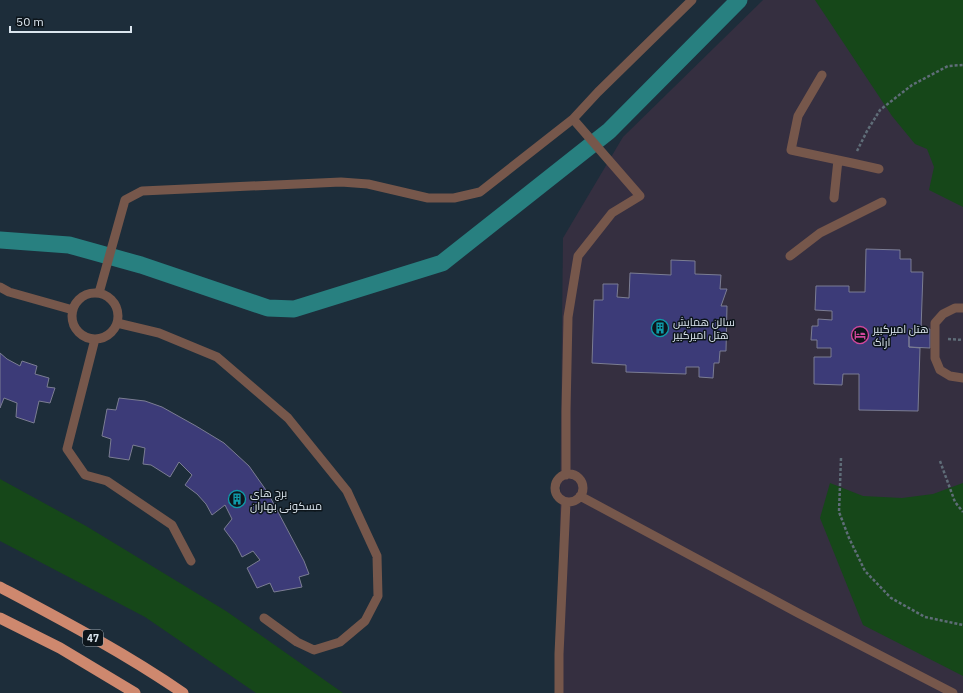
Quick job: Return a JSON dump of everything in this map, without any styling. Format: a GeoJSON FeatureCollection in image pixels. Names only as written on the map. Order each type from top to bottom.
{"type":"FeatureCollection","features":[{"type":"Feature","properties":{"kind":"highway","name":"47"},"geometry":{"type":"LineString","coordinates":[[0,587],[71,625],[164,680],[183,693]]}},
{"type":"Feature","properties":{"kind":"highway","name":"47"},"geometry":{"type":"LineString","coordinates":[[0,618],[60,648],[135,693]]}},
{"type":"Feature","properties":{"kind":"lane"},"geometry":{"type":"LineString","coordinates":[[99,293],[125,200],[142,190],[342,182],[368,184],[428,198],[454,198],[480,192],[573,119],[598,92],[692,0]]}},
{"type":"Feature","properties":{"kind":"lane"},"geometry":{"type":"LineString","coordinates":[[822,75],[798,116],[791,150],[879,169]]}},
{"type":"Feature","properties":{"kind":"lane"},"geometry":{"type":"LineString","coordinates":[[566,475],[568,317],[578,256],[612,213],[640,196],[573,119]]}},
{"type":"Feature","properties":{"kind":"lane"},"geometry":{"type":"LineString","coordinates":[[834,198],[838,160]]}},
{"type":"Feature","properties":{"kind":"lane"},"geometry":{"type":"LineString","coordinates":[[790,256],[820,233],[882,202]]}},
{"type":"Feature","properties":{"kind":"lane"},"geometry":{"type":"LineString","coordinates":[[0,287],[9,292],[73,310]]}},
{"type":"Feature","properties":{"kind":"lane"},"geometry":{"type":"LineString","coordinates":[[99,293],[106,296],[116,307],[118,315],[117,323],[114,330],[109,335],[95,339],[85,337],[77,330],[72,321],[73,310],[76,303],[82,297],[99,293]]}},
{"type":"Feature","properties":{"kind":"lane"},"geometry":{"type":"LineString","coordinates":[[963,308],[955,308],[943,314],[935,323],[935,358],[940,370],[950,376],[963,378]]}},
{"type":"Feature","properties":{"kind":"lane"},"geometry":{"type":"LineString","coordinates":[[117,323],[159,333],[218,356],[288,418],[347,491],[377,556],[378,596],[365,621],[340,642],[314,650],[297,642],[264,618]]}},
{"type":"Feature","properties":{"kind":"lane"},"geometry":{"type":"LineString","coordinates":[[95,339],[67,448],[85,475],[107,481],[172,525],[191,561]]}},
{"type":"Feature","properties":{"kind":"lane"},"geometry":{"type":"LineString","coordinates":[[566,475],[576,477],[582,486],[580,496],[572,502],[561,500],[555,491],[557,481],[566,475]]}},
{"type":"Feature","properties":{"kind":"lane"},"geometry":{"type":"LineString","coordinates":[[580,496],[798,613],[953,693]]}},
{"type":"Feature","properties":{"kind":"lane"},"geometry":{"type":"LineString","coordinates":[[559,693],[559,654],[566,502]]}},
{"type":"Feature","properties":{"kind":"path"},"geometry":{"type":"LineString","coordinates":[[852,163],[867,131],[880,110],[912,85],[948,66],[963,65]]}},
{"type":"Feature","properties":{"kind":"path"},"geometry":{"type":"LineString","coordinates":[[841,458],[839,512],[849,538],[865,571],[891,598],[925,617],[963,625]]}},
{"type":"Feature","properties":{"kind":"path"},"geometry":{"type":"LineString","coordinates":[[940,461],[955,502],[963,512]]}},
{"type":"Feature","properties":{"kind":"shaded area"},"geometry":{"type":"Polygon","coordinates":[[[763,0],[963,0],[963,693],[558,693],[563,238],[623,137],[763,0]]]}},
{"type":"Feature","properties":{"kind":"green space"},"geometry":{"type":"Polygon","coordinates":[[[815,0],[963,0],[963,207],[929,190],[934,167],[927,149],[915,144],[892,116],[815,0]]]}},
{"type":"Feature","properties":{"kind":"green space"},"geometry":{"type":"Polygon","coordinates":[[[0,479],[86,526],[226,611],[343,693],[256,693],[145,617],[0,541],[0,479]]]}},
{"type":"Feature","properties":{"kind":"green space"},"geometry":{"type":"Polygon","coordinates":[[[830,483],[863,496],[902,498],[933,494],[963,483],[963,676],[863,625],[820,518],[830,483]]]}},
{"type":"Feature","properties":{"kind":"building","name":"هتل امیرکبیر اراک"},"geometry":{"type":"Polygon","coordinates":[[[866,249],[900,250],[900,259],[911,259],[911,272],[923,272],[921,329],[909,329],[909,347],[920,348],[918,411],[859,410],[859,374],[843,374],[842,385],[814,384],[814,357],[831,357],[831,348],[817,348],[817,340],[811,340],[812,326],[818,326],[818,319],[832,320],[832,311],[815,310],[816,286],[849,286],[849,292],[865,292],[866,249]]]}},
{"type":"Feature","properties":{"kind":"building","name":"سالن همایش هتل امیرکبیر"},"geometry":{"type":"Polygon","coordinates":[[[671,260],[695,261],[695,274],[721,275],[720,289],[727,289],[721,306],[727,306],[726,351],[720,351],[719,363],[714,363],[713,378],[699,377],[699,367],[686,367],[686,374],[626,372],[626,365],[592,363],[594,300],[603,300],[603,284],[618,284],[617,297],[629,298],[630,273],[671,275],[671,260]]]}},
{"type":"Feature","properties":{"kind":"building"},"geometry":{"type":"Polygon","coordinates":[[[909,329],[930,329],[930,348],[909,347],[909,329]]]}},
{"type":"Feature","properties":{"kind":"building"},"geometry":{"type":"Polygon","coordinates":[[[0,353],[7,359],[20,366],[22,361],[37,366],[35,374],[49,378],[47,387],[55,388],[50,403],[39,401],[34,423],[16,417],[17,403],[4,398],[0,408],[0,353]]]}},
{"type":"Feature","properties":{"kind":"building","name":"برج های مسکونی بهاران"},"geometry":{"type":"Polygon","coordinates":[[[119,398],[145,401],[162,407],[224,443],[249,466],[268,493],[304,561],[309,574],[299,577],[302,587],[274,592],[270,583],[257,588],[247,568],[260,560],[253,551],[242,557],[236,545],[224,529],[232,519],[225,505],[212,515],[206,504],[197,494],[185,485],[192,475],[179,462],[170,477],[151,465],[143,464],[145,448],[133,445],[129,460],[109,457],[111,439],[102,436],[107,409],[116,410],[119,398]]]}},
{"type":"Feature","properties":{"kind":"waterway"},"geometry":{"type":"LineString","coordinates":[[0,240],[69,245],[141,265],[268,308],[294,309],[442,263],[609,131],[739,0]]}},
{"type":"Feature","properties":{"kind":"place","name":"سالن همایش هتل امیرکبیر"},"geometry":{"type":"Point","coordinates":[660,328]}},
{"type":"Feature","properties":{"kind":"place","name":"هتل امیرکبیر اراک"},"geometry":{"type":"Point","coordinates":[860,335]}},
{"type":"Feature","properties":{"kind":"place","name":"برج های مسکونی بهاران"},"geometry":{"type":"Point","coordinates":[237,499]}}]}
